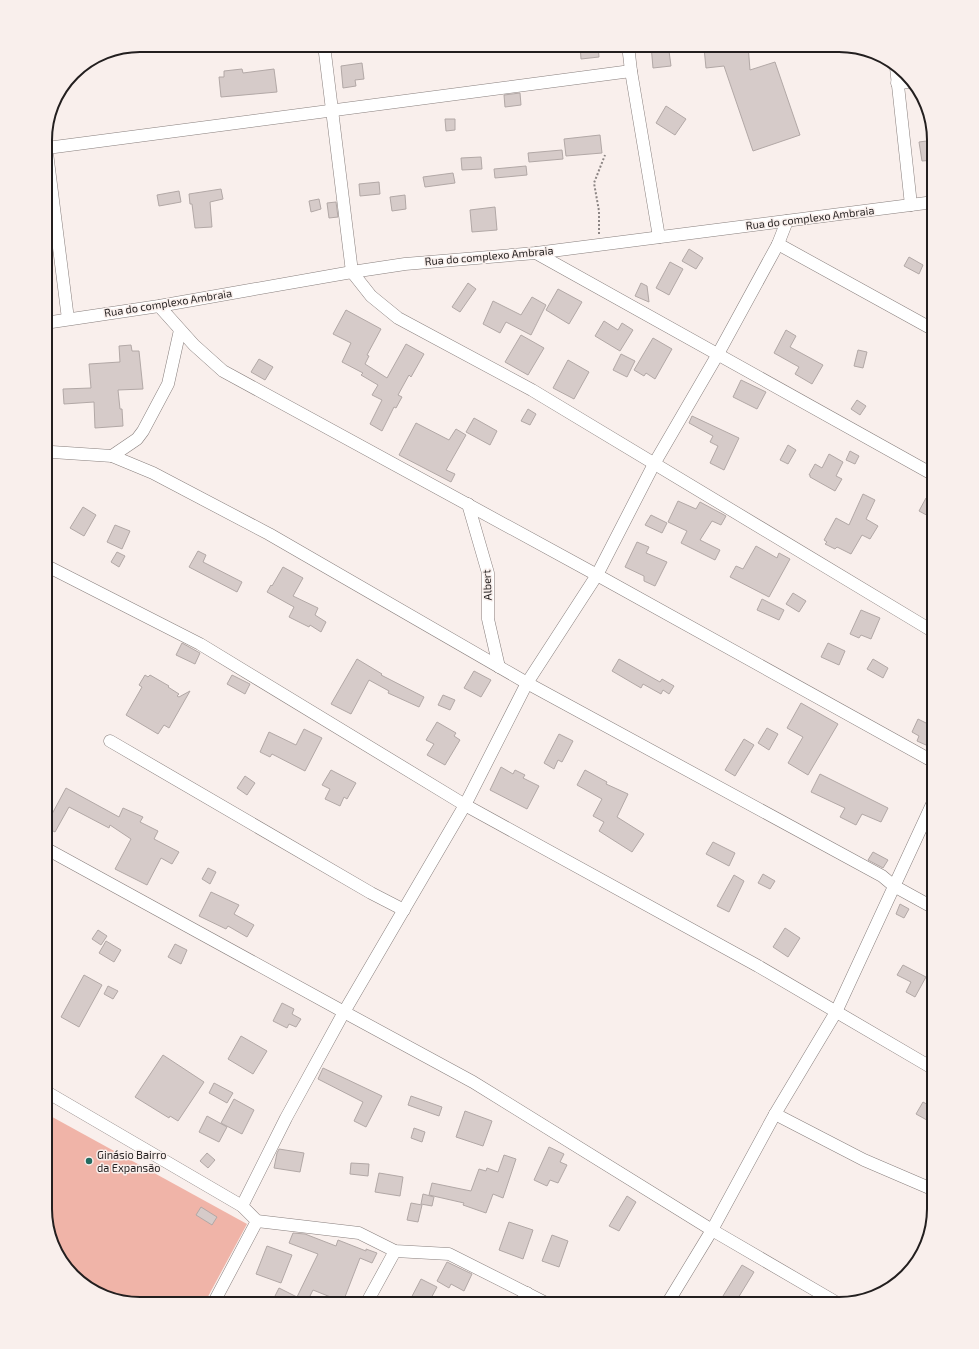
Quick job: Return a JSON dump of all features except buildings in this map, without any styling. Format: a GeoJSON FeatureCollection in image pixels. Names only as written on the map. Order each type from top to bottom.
{"type":"FeatureCollection","features":[{"type":"Feature","properties":{"kind":"street"},"geometry":{"type":"LineString","coordinates":[[325,52],[352,272],[371,296],[398,318],[532,390],[927,628]]}},
{"type":"Feature","properties":{"kind":"street"},"geometry":{"type":"LineString","coordinates":[[629,52],[659,237]]}},
{"type":"Feature","properties":{"kind":"street"},"geometry":{"type":"LineString","coordinates":[[52,142],[333,110],[631,71]]}},
{"type":"Feature","properties":{"kind":"street"},"geometry":{"type":"LineString","coordinates":[[896,73],[911,205]]}},
{"type":"Feature","properties":{"kind":"street"},"geometry":{"type":"LineString","coordinates":[[897,83],[905,82]]}},
{"type":"Feature","properties":{"kind":"street"},"geometry":{"type":"LineString","coordinates":[[52,191],[68,319]]}},
{"type":"Feature","properties":{"kind":"street","name":"Rua do complexo Ambraia"},"geometry":{"type":"LineString","coordinates":[[52,322],[159,306],[405,264],[536,253],[927,203]]}},
{"type":"Feature","properties":{"kind":"street"},"geometry":{"type":"LineString","coordinates":[[242,1206],[286,1118],[344,1012],[465,806],[527,683],[597,575],[654,464],[718,354],[778,244],[787,221]]}},
{"type":"Feature","properties":{"kind":"street"},"geometry":{"type":"LineString","coordinates":[[778,244],[927,326]]}},
{"type":"Feature","properties":{"kind":"street"},"geometry":{"type":"LineString","coordinates":[[536,253],[927,471]]}},
{"type":"Feature","properties":{"kind":"street"},"geometry":{"type":"LineString","coordinates":[[159,306],[194,345],[223,371],[468,504],[927,758]]}},
{"type":"Feature","properties":{"kind":"street"},"geometry":{"type":"LineString","coordinates":[[112,456],[137,439],[143,431],[168,384],[180,330]]}},
{"type":"Feature","properties":{"kind":"street"},"geometry":{"type":"LineString","coordinates":[[52,452],[112,456],[153,473],[269,534],[527,683],[882,876],[894,886],[927,904]]}},
{"type":"Feature","properties":{"kind":"street","name":"Albert"},"geometry":{"type":"LineString","coordinates":[[468,504],[488,573],[488,619],[499,667]]}},
{"type":"Feature","properties":{"kind":"street"},"geometry":{"type":"LineString","coordinates":[[52,568],[200,644],[465,806],[706,937],[927,1065]]}},
{"type":"Feature","properties":{"kind":"street"},"geometry":{"type":"LineString","coordinates":[[110,741],[371,893],[404,910]]}},
{"type":"Feature","properties":{"kind":"street"},"geometry":{"type":"LineString","coordinates":[[671,1297],[712,1230],[775,1114],[836,1012],[927,815]]}},
{"type":"Feature","properties":{"kind":"street"},"geometry":{"type":"LineString","coordinates":[[52,852],[474,1082],[712,1230],[827,1297]]}},
{"type":"Feature","properties":{"kind":"street"},"geometry":{"type":"LineString","coordinates":[[52,1096],[242,1206],[257,1221],[359,1233],[395,1250],[449,1254],[534,1297]]}},
{"type":"Feature","properties":{"kind":"street"},"geometry":{"type":"LineString","coordinates":[[775,1114],[864,1160],[927,1187]]}},
{"type":"Feature","properties":{"kind":"street"},"geometry":{"type":"LineString","coordinates":[[217,1297],[257,1221]]}},
{"type":"Feature","properties":{"kind":"street"},"geometry":{"type":"LineString","coordinates":[[370,1297],[395,1250]]}},
{"type":"Feature","properties":{"kind":"street"},"geometry":{"type":"LineString","coordinates":[[524,1297],[526,1293]]}},
{"type":"Feature","properties":{"kind":"path"},"geometry":{"type":"LineString","coordinates":[[599,245],[598,211],[594,183],[605,155]]}},
{"type":"Feature","properties":{"kind":"shaded area","name":"Ginásio Bairro da Expansão"},"geometry":{"type":"Polygon","coordinates":[[[52,1117],[247,1224],[208,1297],[134,1297],[111,1292],[101,1288],[82,1275],[70,1263],[55,1232],[52,1210],[52,1117]]]}},
{"type":"Feature","properties":{"kind":"place","name":"Ginásio Bairro da Expansão"},"geometry":{"type":"Point","coordinates":[89,1161]}}]}
